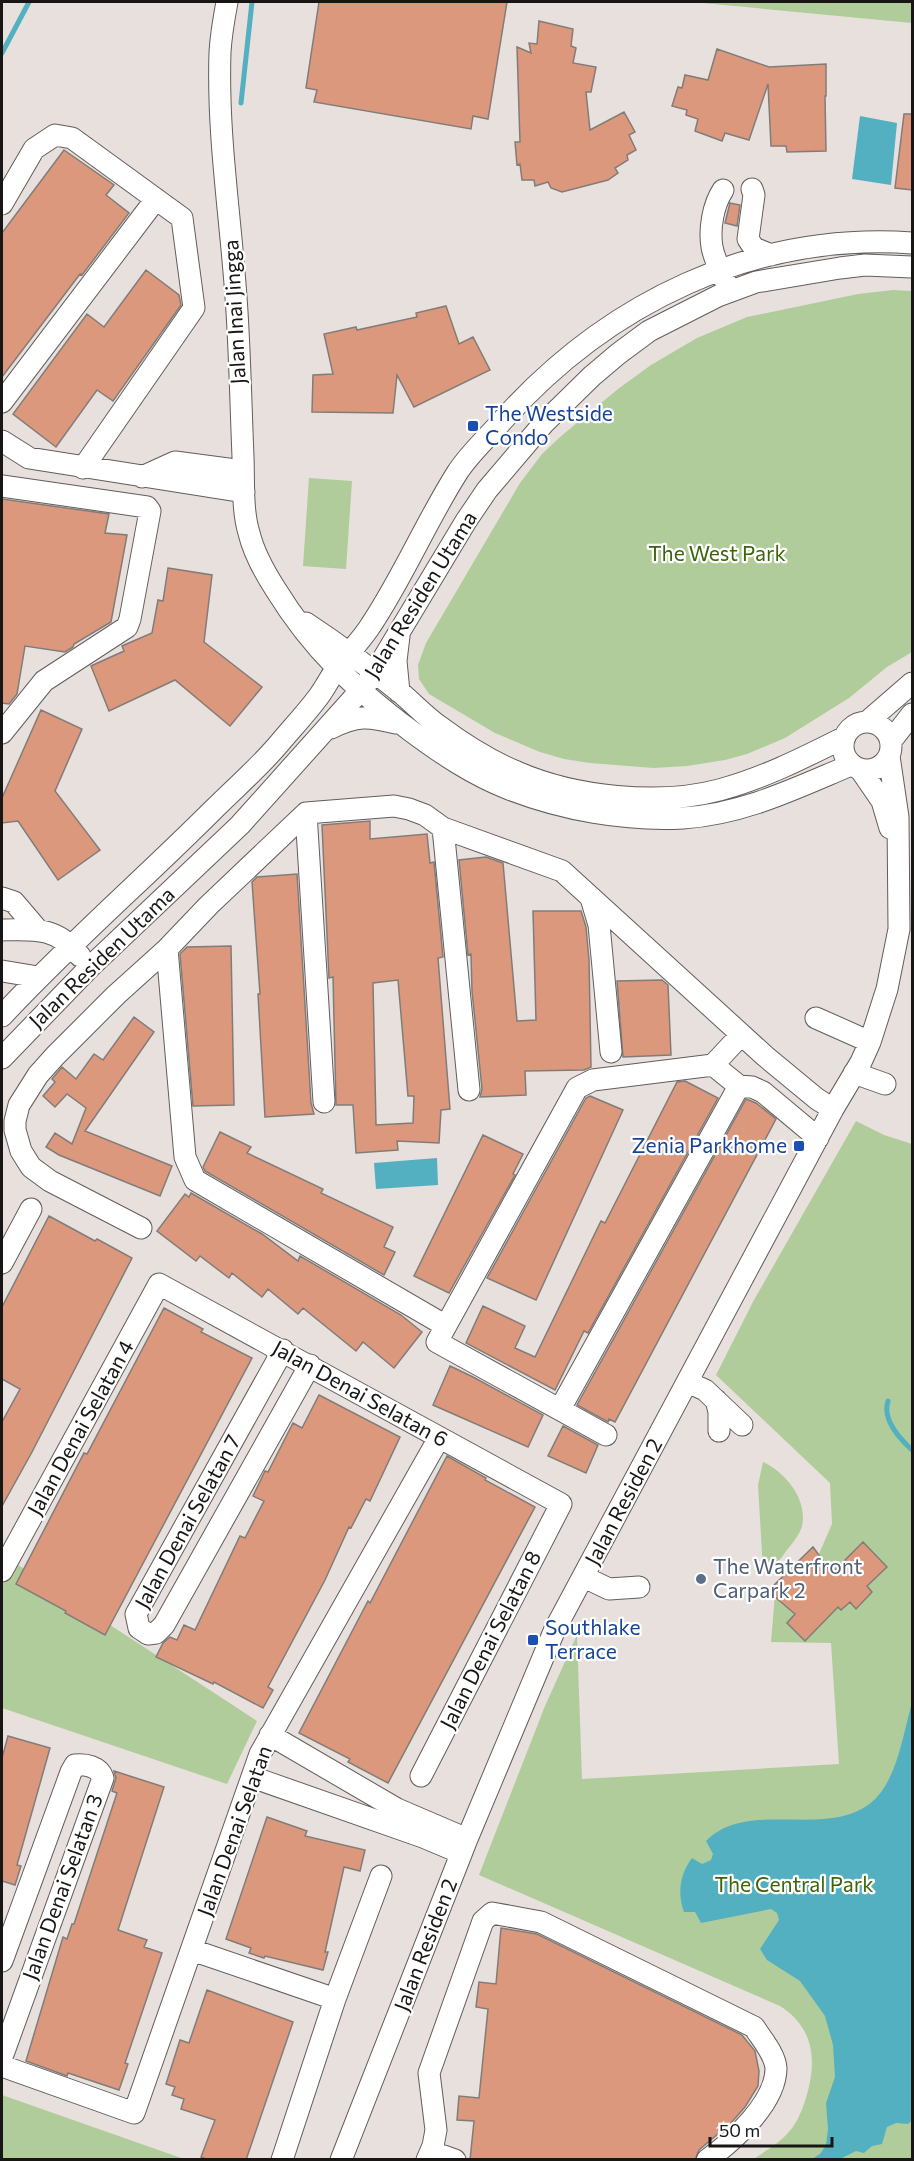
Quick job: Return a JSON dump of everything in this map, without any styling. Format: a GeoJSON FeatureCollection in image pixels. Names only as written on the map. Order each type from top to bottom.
{"type":"FeatureCollection","features":[{"type":"Feature","properties":{"kind":"street","name":"Jalan Inai Jingga"},"geometry":{"type":"LineString","coordinates":[[226,2],[220,51],[222,136],[237,312],[248,533],[263,569],[289,612],[312,633],[336,669],[402,724],[450,759],[507,788],[539,799],[631,818],[686,818],[725,813],[758,804],[856,767]]}},
{"type":"Feature","properties":{"kind":"street"},"geometry":{"type":"LineString","coordinates":[[2,204],[34,149],[55,135],[72,138],[182,218],[194,308],[83,468]]}},
{"type":"Feature","properties":{"kind":"street"},"geometry":{"type":"LineString","coordinates":[[752,189],[754,195],[748,239],[754,248],[771,255]]}},
{"type":"Feature","properties":{"kind":"street"},"geometry":{"type":"LineString","coordinates":[[723,190],[716,207],[712,248],[729,292]]}},
{"type":"Feature","properties":{"kind":"street"},"geometry":{"type":"LineString","coordinates":[[2,402],[156,199]]}},
{"type":"Feature","properties":{"kind":"street","name":"Jalan Residen Utama"},"geometry":{"type":"LineString","coordinates":[[2,1016],[38,977],[261,764],[320,695],[336,669],[370,627],[403,572],[458,470],[518,403],[562,361],[609,326],[658,296],[720,270],[771,255],[825,244],[888,241],[912,243]]}},
{"type":"Feature","properties":{"kind":"street","name":"Jalan Residen Utama"},"geometry":{"type":"LineString","coordinates":[[2,1058],[89,968],[240,825],[360,691],[374,674],[466,521],[513,458],[544,423],[592,376],[649,331],[729,292],[756,282],[840,268],[912,267]]}},
{"type":"Feature","properties":{"kind":"street"},"geometry":{"type":"LineString","coordinates":[[2,441],[29,458],[83,468],[141,477],[175,462],[244,481]]}},
{"type":"Feature","properties":{"kind":"street"},"geometry":{"type":"LineString","coordinates":[[2,486],[147,507],[150,511],[127,627],[44,681],[2,733]]}},
{"type":"Feature","properties":{"kind":"street"},"geometry":{"type":"LineString","coordinates":[[320,695],[319,672],[312,633],[349,633],[370,627]]}},
{"type":"Feature","properties":{"kind":"street"},"geometry":{"type":"LineString","coordinates":[[399,692],[396,661],[400,630]]}},
{"type":"Feature","properties":{"kind":"street","name":"Jalan Inai Jingga"},"geometry":{"type":"LineString","coordinates":[[312,633],[350,653],[439,726],[498,764],[520,774],[611,796],[652,798],[717,791],[782,769],[845,737]]}},
{"type":"Feature","properties":{"kind":"street"},"geometry":{"type":"LineString","coordinates":[[912,683],[867,722],[850,729],[845,737],[844,752],[856,767],[869,771],[877,768],[885,763],[890,748],[912,714]]}},
{"type":"Feature","properties":{"kind":"street"},"geometry":{"type":"LineString","coordinates":[[325,731],[348,719],[360,717],[402,724]]}},
{"type":"Feature","properties":{"kind":"street"},"geometry":{"type":"LineString","coordinates":[[867,722],[882,727],[890,748]]}},
{"type":"Feature","properties":{"kind":"street","name":"Jalan Residen 2"},"geometry":{"type":"LineString","coordinates":[[341,2160],[464,1846],[555,1629],[870,1042],[887,989],[898,939],[898,817],[890,748]]}},
{"type":"Feature","properties":{"kind":"street","name":"Jalan Residen 2"},"geometry":{"type":"LineString","coordinates":[[856,767],[882,801],[898,851]]}},
{"type":"Feature","properties":{"kind":"street"},"geometry":{"type":"LineString","coordinates":[[141,1228],[37,1173],[21,1151],[15,1121],[24,1095],[55,1056],[116,995],[167,949],[208,905],[306,813],[394,806],[425,815],[443,828],[562,871],[741,1035],[789,1077],[833,1109]]}},
{"type":"Feature","properties":{"kind":"street"},"geometry":{"type":"LineString","coordinates":[[306,813],[324,1102]]}},
{"type":"Feature","properties":{"kind":"street"},"geometry":{"type":"LineString","coordinates":[[443,828],[469,1090]]}},
{"type":"Feature","properties":{"kind":"street"},"geometry":{"type":"LineString","coordinates":[[590,897],[599,925],[611,1052]]}},
{"type":"Feature","properties":{"kind":"street"},"geometry":{"type":"LineString","coordinates":[[2,898],[14,902],[37,929]]}},
{"type":"Feature","properties":{"kind":"street"},"geometry":{"type":"LineString","coordinates":[[2,930],[37,929],[64,939],[89,968]]}},
{"type":"Feature","properties":{"kind":"street"},"geometry":{"type":"LineString","coordinates":[[167,949],[185,1157],[195,1180],[446,1326]]}},
{"type":"Feature","properties":{"kind":"street"},"geometry":{"type":"LineString","coordinates":[[2,971],[38,977]]}},
{"type":"Feature","properties":{"kind":"street"},"geometry":{"type":"LineString","coordinates":[[822,1021],[870,1042]]}},
{"type":"Feature","properties":{"kind":"street"},"geometry":{"type":"LineString","coordinates":[[606,1435],[437,1342],[577,1088],[593,1080],[713,1065],[741,1035]]}},
{"type":"Feature","properties":{"kind":"street"},"geometry":{"type":"LineString","coordinates":[[713,1065],[739,1086],[752,1087],[763,1092],[818,1138]]}},
{"type":"Feature","properties":{"kind":"street"},"geometry":{"type":"LineString","coordinates":[[854,1073],[885,1084]]}},
{"type":"Feature","properties":{"kind":"street"},"geometry":{"type":"LineString","coordinates":[[560,1409],[739,1086]]}},
{"type":"Feature","properties":{"kind":"street"},"geometry":{"type":"LineString","coordinates":[[2,1263],[31,1209]]}},
{"type":"Feature","properties":{"kind":"street","name":"Jalan Denai Selatan 6"},"geometry":{"type":"LineString","coordinates":[[159,1284],[561,1504]]}},
{"type":"Feature","properties":{"kind":"street","name":"Jalan Denai Selatan 4"},"geometry":{"type":"LineString","coordinates":[[2,1571],[159,1284]]}},
{"type":"Feature","properties":{"kind":"street","name":"Jalan Denai Selatan 7"},"geometry":{"type":"LineString","coordinates":[[283,1350],[136,1614],[139,1628],[148,1634],[156,1633],[164,1626],[310,1365]]}},
{"type":"Feature","properties":{"kind":"street"},"geometry":{"type":"LineString","coordinates":[[687,1382],[705,1390],[742,1425]]}},
{"type":"Feature","properties":{"kind":"street"},"geometry":{"type":"LineString","coordinates":[[716,1400],[719,1412],[719,1431]]}},
{"type":"Feature","properties":{"kind":"street","name":"Jalan Denai Selatan"},"geometry":{"type":"LineString","coordinates":[[2,2066],[134,2113],[252,1777],[270,1735],[439,1438]]}},
{"type":"Feature","properties":{"kind":"street","name":"Jalan Denai Selatan 8"},"geometry":{"type":"LineString","coordinates":[[421,1776],[561,1504]]}},
{"type":"Feature","properties":{"kind":"street"},"geometry":{"type":"LineString","coordinates":[[584,1577],[609,1589],[639,1587]]}},
{"type":"Feature","properties":{"kind":"street"},"geometry":{"type":"LineString","coordinates":[[270,1735],[464,1846]]}},
{"type":"Feature","properties":{"kind":"street","name":"Jalan Denai Selatan 3"},"geometry":{"type":"LineString","coordinates":[[2,1961],[71,1772],[75,1764],[94,1767],[103,1778],[2,2057]]}},
{"type":"Feature","properties":{"kind":"street"},"geometry":{"type":"LineString","coordinates":[[252,1777],[423,1837],[464,1846]]}},
{"type":"Feature","properties":{"kind":"street"},"geometry":{"type":"LineString","coordinates":[[282,2160],[335,1999],[381,1876]]}},
{"type":"Feature","properties":{"kind":"street"},"geometry":{"type":"LineString","coordinates":[[427,2159],[433,2146],[436,2130],[429,2073],[483,1921],[492,1913],[541,1922],[754,2026],[767,2045],[776,2067],[770,2093],[752,2119],[732,2141],[707,2160]]}},
{"type":"Feature","properties":{"kind":"street"},"geometry":{"type":"LineString","coordinates":[[192,1950],[335,1999]]}},
{"type":"Feature","properties":{"kind":"street"},"geometry":{"type":"LineString","coordinates":[[427,2159],[444,2156],[455,2160]]}},
{"type":"Feature","properties":{"kind":"green space"},"geometry":{"type":"Polygon","coordinates":[[[692,2],[912,2],[912,23],[692,2]]]}},
{"type":"Feature","properties":{"kind":"green space","name":"The West Park"},"geometry":{"type":"Polygon","coordinates":[[[893,290],[912,291],[912,652],[887,667],[849,698],[785,738],[747,754],[687,766],[654,768],[564,759],[540,752],[495,733],[429,694],[419,679],[418,665],[426,643],[520,483],[542,454],[560,437],[651,365],[697,338],[747,317],[858,294],[893,290]]]}},
{"type":"Feature","properties":{"kind":"green space"},"geometry":{"type":"Polygon","coordinates":[[[309,478],[352,481],[346,569],[303,566],[309,478]]]}},
{"type":"Feature","properties":{"kind":"green space","name":"The Central Park"},"geometry":{"type":"Polygon","coordinates":[[[856,1121],[884,1135],[912,1144],[912,2159],[754,2159],[780,2141],[796,2123],[809,2087],[812,2061],[810,2048],[801,2025],[792,2015],[780,2006],[479,1875],[545,1706],[577,1635],[582,1779],[839,1764],[831,1643],[771,1642],[775,1595],[815,1563],[832,1524],[830,1483],[716,1375],[754,1300],[856,1121]]]}},
{"type":"Feature","properties":{"kind":"green space"},"geometry":{"type":"Polygon","coordinates":[[[763,1462],[779,1472],[793,1488],[802,1506],[803,1516],[801,1529],[793,1542],[777,1563],[763,1570],[758,1485],[763,1462]]]}},
{"type":"Feature","properties":{"kind":"green space"},"geometry":{"type":"Polygon","coordinates":[[[9,1559],[257,1721],[227,1784],[2,1708],[2,1576],[9,1559]]]}},
{"type":"Feature","properties":{"kind":"green space"},"geometry":{"type":"Polygon","coordinates":[[[2,2095],[184,2159],[2,2159],[2,2095]]]}},
{"type":"Feature","properties":{"kind":"water"},"geometry":{"type":"Polygon","coordinates":[[[860,116],[897,123],[891,185],[852,179],[860,116]]]}},
{"type":"Feature","properties":{"kind":"water"},"geometry":{"type":"Polygon","coordinates":[[[437,1158],[438,1185],[376,1189],[374,1163],[437,1158]]]}},
{"type":"Feature","properties":{"kind":"water"},"geometry":{"type":"Polygon","coordinates":[[[912,1702],[912,2120],[908,2124],[896,2123],[887,2127],[882,2144],[872,2146],[864,2153],[856,2151],[840,2159],[812,2159],[820,2154],[826,2145],[828,2129],[826,2103],[835,2077],[833,2045],[825,2016],[800,1981],[767,1960],[760,1949],[779,1920],[777,1913],[771,1909],[701,1923],[695,1912],[684,1912],[680,1891],[682,1877],[692,1858],[702,1864],[711,1860],[713,1854],[706,1841],[726,1827],[749,1821],[827,1819],[851,1814],[872,1802],[892,1772],[912,1702]]]}},
{"type":"Feature","properties":{"kind":"building"},"geometry":{"type":"Polygon","coordinates":[[[319,2],[507,2],[488,119],[473,116],[471,129],[314,102],[317,90],[306,88],[319,2]]]}},
{"type":"Feature","properties":{"kind":"building"},"geometry":{"type":"Polygon","coordinates":[[[539,21],[573,29],[571,46],[576,48],[573,63],[596,67],[591,92],[586,92],[590,130],[624,112],[635,132],[629,135],[636,150],[627,155],[628,160],[615,168],[618,173],[608,180],[562,192],[551,188],[548,182],[535,186],[534,180],[522,180],[520,164],[517,165],[515,142],[520,142],[517,47],[531,53],[529,43],[537,44],[539,21]]]}},
{"type":"Feature","properties":{"kind":"building"},"geometry":{"type":"Polygon","coordinates":[[[717,49],[769,67],[826,64],[826,151],[787,152],[786,146],[771,146],[768,84],[749,140],[725,133],[722,141],[695,131],[698,119],[686,115],[687,110],[672,106],[678,87],[682,88],[685,75],[708,80],[717,49]]]}},
{"type":"Feature","properties":{"kind":"building"},"geometry":{"type":"Polygon","coordinates":[[[904,114],[912,114],[912,190],[895,188],[904,114]]]}},
{"type":"Feature","properties":{"kind":"building"},"geometry":{"type":"Polygon","coordinates":[[[64,150],[114,185],[106,195],[129,213],[2,377],[2,233],[64,150]]]}},
{"type":"Feature","properties":{"kind":"building"},"geometry":{"type":"Polygon","coordinates":[[[730,203],[740,205],[737,226],[725,223],[730,203]]]}},
{"type":"Feature","properties":{"kind":"building"},"geometry":{"type":"Polygon","coordinates":[[[146,270],[179,295],[181,305],[113,401],[97,390],[56,447],[13,414],[87,314],[104,327],[146,270]]]}},
{"type":"Feature","properties":{"kind":"building"},"geometry":{"type":"Polygon","coordinates":[[[446,306],[459,344],[473,337],[490,370],[414,407],[397,375],[393,413],[312,412],[313,375],[333,374],[324,334],[356,327],[357,330],[417,317],[416,313],[446,306]]]}},
{"type":"Feature","properties":{"kind":"building"},"geometry":{"type":"Polygon","coordinates":[[[2,499],[109,514],[105,533],[127,535],[111,622],[65,652],[25,646],[17,694],[9,704],[2,703],[2,499]]]}},
{"type":"Feature","properties":{"kind":"building"},"geometry":{"type":"Polygon","coordinates":[[[168,568],[212,575],[204,642],[262,687],[230,726],[175,680],[109,711],[91,666],[124,651],[122,646],[152,633],[158,600],[163,601],[168,568]]]}},
{"type":"Feature","properties":{"kind":"building"},"geometry":{"type":"Polygon","coordinates":[[[41,710],[82,729],[55,791],[100,850],[58,880],[18,821],[2,823],[2,798],[41,710]]]}},
{"type":"Feature","properties":{"kind":"building"},"geometry":{"type":"Polygon","coordinates":[[[370,821],[370,839],[427,834],[430,863],[434,862],[443,957],[438,958],[450,1109],[441,1110],[439,1143],[397,1141],[398,1150],[356,1153],[353,1105],[336,1105],[333,977],[329,978],[322,825],[370,821]],[[398,980],[373,983],[376,1125],[413,1123],[414,1096],[408,1096],[398,980]]]}},
{"type":"Feature","properties":{"kind":"building"},"geometry":{"type":"Polygon","coordinates":[[[486,857],[503,863],[517,1021],[536,1020],[533,911],[581,911],[586,927],[589,960],[591,1067],[584,1070],[525,1071],[526,1095],[480,1097],[482,1089],[472,991],[471,954],[468,955],[459,860],[486,857]]]}},
{"type":"Feature","properties":{"kind":"building"},"geometry":{"type":"Polygon","coordinates":[[[297,874],[311,1103],[314,1114],[265,1117],[258,994],[260,994],[252,882],[257,877],[297,874]]]}},
{"type":"Feature","properties":{"kind":"building"},"geometry":{"type":"Polygon","coordinates":[[[231,946],[234,1105],[193,1106],[180,954],[187,947],[231,946]]]}},
{"type":"Feature","properties":{"kind":"building"},"geometry":{"type":"Polygon","coordinates":[[[662,980],[668,985],[671,1055],[623,1057],[617,981],[662,980]]]}},
{"type":"Feature","properties":{"kind":"building"},"geometry":{"type":"Polygon","coordinates":[[[134,1017],[154,1032],[85,1131],[172,1166],[160,1196],[59,1155],[46,1147],[55,1133],[72,1144],[86,1108],[67,1094],[55,1107],[43,1096],[55,1082],[52,1079],[62,1067],[76,1079],[94,1054],[103,1060],[134,1017]]]}},
{"type":"Feature","properties":{"kind":"building"},"geometry":{"type":"Polygon","coordinates":[[[685,1081],[718,1098],[588,1333],[584,1331],[555,1390],[466,1343],[483,1306],[525,1326],[515,1348],[535,1357],[601,1221],[605,1223],[677,1082],[685,1081]]]}},
{"type":"Feature","properties":{"kind":"building"},"geometry":{"type":"Polygon","coordinates":[[[590,1096],[623,1110],[536,1300],[487,1278],[586,1098],[590,1096]]]}},
{"type":"Feature","properties":{"kind":"building"},"geometry":{"type":"Polygon","coordinates":[[[746,1099],[756,1103],[776,1119],[615,1422],[609,1419],[608,1422],[577,1405],[746,1099]]]}},
{"type":"Feature","properties":{"kind":"building"},"geometry":{"type":"Polygon","coordinates":[[[220,1132],[251,1147],[247,1153],[323,1189],[321,1193],[393,1227],[384,1247],[395,1252],[384,1275],[205,1171],[203,1167],[220,1132]]]}},
{"type":"Feature","properties":{"kind":"building"},"geometry":{"type":"Polygon","coordinates":[[[483,1135],[523,1154],[513,1174],[515,1175],[449,1293],[414,1276],[483,1135]]]}},
{"type":"Feature","properties":{"kind":"building"},"geometry":{"type":"Polygon","coordinates":[[[191,1193],[262,1234],[298,1261],[300,1256],[401,1315],[422,1332],[394,1368],[363,1342],[356,1351],[303,1308],[298,1314],[268,1289],[262,1297],[232,1273],[229,1278],[200,1256],[196,1261],[157,1231],[185,1194],[189,1197],[191,1193]]]}},
{"type":"Feature","properties":{"kind":"building"},"geometry":{"type":"Polygon","coordinates":[[[49,1216],[132,1258],[2,1506],[2,1422],[20,1389],[2,1379],[2,1307],[49,1216]]]}},
{"type":"Feature","properties":{"kind":"building"},"geometry":{"type":"Polygon","coordinates":[[[164,1308],[203,1329],[201,1332],[252,1358],[105,1635],[16,1584],[84,1453],[87,1454],[164,1308]]]}},
{"type":"Feature","properties":{"kind":"building"},"geometry":{"type":"Polygon","coordinates":[[[450,1366],[543,1415],[528,1447],[433,1405],[450,1366]]]}},
{"type":"Feature","properties":{"kind":"building"},"geometry":{"type":"Polygon","coordinates":[[[319,1395],[400,1437],[370,1501],[366,1499],[351,1528],[349,1527],[325,1580],[268,1687],[273,1690],[263,1708],[214,1682],[213,1684],[156,1657],[163,1643],[170,1637],[177,1640],[184,1625],[195,1630],[240,1536],[245,1538],[264,1501],[253,1496],[265,1471],[268,1472],[293,1423],[302,1428],[319,1395]]]}},
{"type":"Feature","properties":{"kind":"building"},"geometry":{"type":"Polygon","coordinates":[[[563,1426],[598,1445],[586,1473],[548,1456],[563,1426]]]}},
{"type":"Feature","properties":{"kind":"building"},"geometry":{"type":"Polygon","coordinates":[[[447,1456],[535,1507],[388,1783],[348,1762],[350,1759],[299,1733],[447,1456]]]}},
{"type":"Feature","properties":{"kind":"building"},"geometry":{"type":"Polygon","coordinates":[[[863,1542],[887,1567],[867,1586],[872,1592],[856,1609],[850,1602],[841,1610],[838,1607],[805,1641],[787,1623],[795,1614],[768,1591],[813,1547],[832,1573],[863,1542]]]}},
{"type":"Feature","properties":{"kind":"building"},"geometry":{"type":"Polygon","coordinates":[[[8,1736],[50,1748],[17,1865],[21,1866],[15,1885],[2,1881],[2,1758],[8,1736]]]}},
{"type":"Feature","properties":{"kind":"building"},"geometry":{"type":"Polygon","coordinates":[[[114,1771],[164,1787],[118,1930],[147,1940],[144,1947],[162,1953],[125,2063],[128,2064],[119,2090],[68,2073],[67,2076],[26,2061],[63,1937],[67,1939],[72,1924],[74,1924],[117,1793],[112,1791],[116,1778],[114,1771]]]}},
{"type":"Feature","properties":{"kind":"building"},"geometry":{"type":"Polygon","coordinates":[[[267,1817],[307,1831],[305,1836],[365,1850],[360,1871],[344,1867],[323,1970],[265,1956],[264,1958],[249,1953],[251,1948],[226,1939],[267,1817]]]}},
{"type":"Feature","properties":{"kind":"building"},"geometry":{"type":"Polygon","coordinates":[[[501,1928],[537,1934],[742,2035],[755,2051],[759,2071],[758,2086],[745,2107],[731,2123],[699,2150],[695,2160],[470,2160],[474,2121],[457,2120],[459,2096],[479,2098],[488,2009],[476,2007],[479,1982],[496,1984],[501,1928]]]}},
{"type":"Feature","properties":{"kind":"building"},"geometry":{"type":"Polygon","coordinates":[[[207,1990],[293,2022],[246,2160],[209,2160],[201,2157],[215,2120],[181,2109],[184,2099],[172,2095],[175,2087],[166,2084],[180,2040],[189,2043],[207,1990]]]}},
{"type":"Feature","properties":{"kind":"waterway"},"geometry":{"type":"LineString","coordinates":[[2,53],[29,2]]}},
{"type":"Feature","properties":{"kind":"waterway"},"geometry":{"type":"LineString","coordinates":[[241,103],[252,2]]}},
{"type":"Feature","properties":{"kind":"waterway"},"geometry":{"type":"LineString","coordinates":[[888,1401],[890,1422],[912,1450]]}},
{"type":"Feature","properties":{"kind":"place","name":"The Westside Condo"},"geometry":{"type":"Point","coordinates":[473,426]}},
{"type":"Feature","properties":{"kind":"place","name":"Zenia Parkhome"},"geometry":{"type":"Point","coordinates":[799,1146]}},
{"type":"Feature","properties":{"kind":"place","name":"The Waterfront Carpark 2"},"geometry":{"type":"Point","coordinates":[701,1579]}},
{"type":"Feature","properties":{"kind":"place","name":"Southlake Terrace"},"geometry":{"type":"Point","coordinates":[533,1640]}}]}
